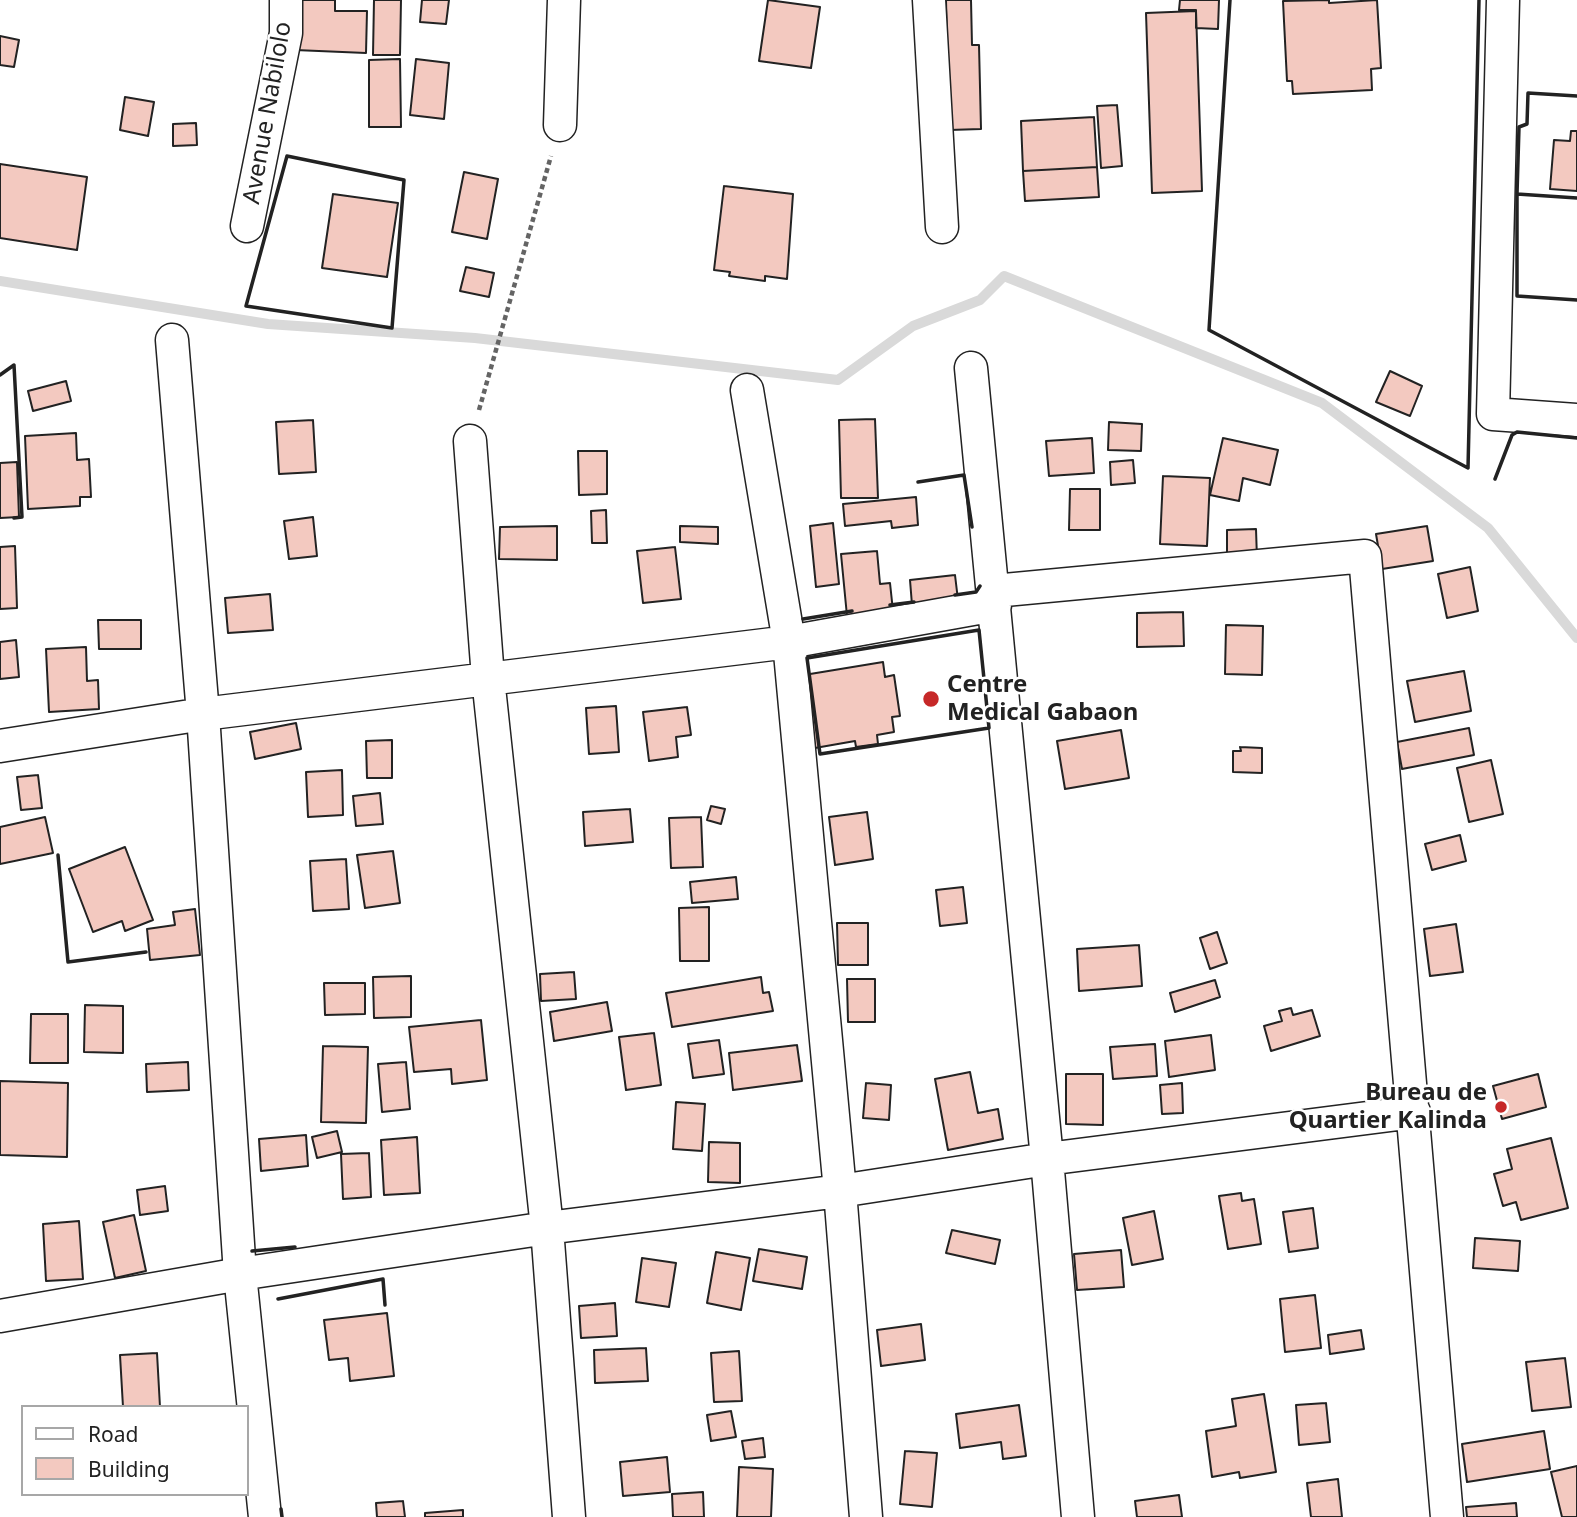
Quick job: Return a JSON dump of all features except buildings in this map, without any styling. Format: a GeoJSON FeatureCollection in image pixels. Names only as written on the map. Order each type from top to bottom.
{"type":"FeatureCollection","features":[{"type":"Feature","properties":{"kind":"street","name":"Avenue Nabilolo"},"geometry":{"type":"LineString","coordinates":[[247,226],[286,33],[286,0]]}},
{"type":"Feature","properties":{"kind":"street"},"geometry":{"type":"LineString","coordinates":[[560,125],[564,0]]}},
{"type":"Feature","properties":{"kind":"street"},"geometry":{"type":"LineString","coordinates":[[929,0],[942,227]]}},
{"type":"Feature","properties":{"kind":"street"},"geometry":{"type":"LineString","coordinates":[[1503,0],[1493,414],[1577,420]]}},
{"type":"Feature","properties":{"kind":"street"},"geometry":{"type":"LineString","coordinates":[[172,340],[203,714],[240,1274],[265,1517]]}},
{"type":"Feature","properties":{"kind":"street"},"geometry":{"type":"LineString","coordinates":[[971,368],[1047,1158],[1078,1517]]}},
{"type":"Feature","properties":{"kind":"street"},"geometry":{"type":"LineString","coordinates":[[747,390],[789,642],[840,1191],[866,1517]]}},
{"type":"Feature","properties":{"kind":"street"},"geometry":{"type":"LineString","coordinates":[[470,441],[488,678],[547,1228],[569,1517]]}},
{"type":"Feature","properties":{"kind":"street"},"geometry":{"type":"LineString","coordinates":[[0,746],[203,714],[789,642],[994,598],[1365,556],[1447,1517]]}},
{"type":"Feature","properties":{"kind":"street"},"geometry":{"type":"LineString","coordinates":[[0,1316],[240,1274],[547,1228],[840,1191],[1047,1158],[1414,1112]]}},
{"type":"Feature","properties":{"kind":"path"},"geometry":{"type":"LineString","coordinates":[[470,441],[560,125]]}},
{"type":"Feature","properties":{"kind":"waterway"},"geometry":{"type":"LineString","coordinates":[[0,281],[268,324],[475,338],[838,380],[913,326],[980,300],[1004,276],[1322,403],[1488,528],[1577,638]]}},
{"type":"Feature","properties":{"kind":"wall"},"geometry":{"type":"LineString","coordinates":[[1230,0],[1209,330],[1468,468],[1479,0]]}},
{"type":"Feature","properties":{"kind":"wall"},"geometry":{"type":"LineString","coordinates":[[1517,194],[1519,127],[1527,124],[1528,93],[1577,96]]}},
{"type":"Feature","properties":{"kind":"wall"},"geometry":{"type":"LineString","coordinates":[[287,156],[404,180],[392,328],[246,306],[287,156]]}},
{"type":"Feature","properties":{"kind":"wall"},"geometry":{"type":"LineString","coordinates":[[1577,198],[1517,194],[1517,296],[1577,300]]}},
{"type":"Feature","properties":{"kind":"wall"},"geometry":{"type":"LineString","coordinates":[[0,375],[14,365],[22,517],[14,518]]}},
{"type":"Feature","properties":{"kind":"wall"},"geometry":{"type":"LineString","coordinates":[[1495,479],[1512,435],[1517,432],[1577,438]]}},
{"type":"Feature","properties":{"kind":"wall"},"geometry":{"type":"LineString","coordinates":[[918,482],[964,475],[972,527]]}},
{"type":"Feature","properties":{"kind":"wall"},"geometry":{"type":"LineString","coordinates":[[955,595],[976,592],[980,586]]}},
{"type":"Feature","properties":{"kind":"wall"},"geometry":{"type":"LineString","coordinates":[[890,605],[914,602]]}},
{"type":"Feature","properties":{"kind":"wall"},"geometry":{"type":"LineString","coordinates":[[803,619],[852,611]]}},
{"type":"Feature","properties":{"kind":"wall"},"geometry":{"type":"LineString","coordinates":[[979,630],[989,728],[820,754],[807,658],[979,630]]}},
{"type":"Feature","properties":{"kind":"wall"},"geometry":{"type":"LineString","coordinates":[[58,855],[68,962],[146,952]]}},
{"type":"Feature","properties":{"kind":"wall"},"geometry":{"type":"LineString","coordinates":[[252,1251],[295,1247]]}},
{"type":"Feature","properties":{"kind":"wall"},"geometry":{"type":"LineString","coordinates":[[278,1299],[383,1279],[385,1305]]}},
{"type":"Feature","properties":{"kind":"wall"},"geometry":{"type":"LineString","coordinates":[[281,1509],[282,1517]]}},
{"type":"Feature","properties":{"kind":"place","name":"Centre Medical Gabaon"},"geometry":{"type":"Point","coordinates":[931,699]}},
{"type":"Feature","properties":{"kind":"place","name":"Bureau de Quartier Kalinda"},"geometry":{"type":"Point","coordinates":[1501,1107]}}]}
